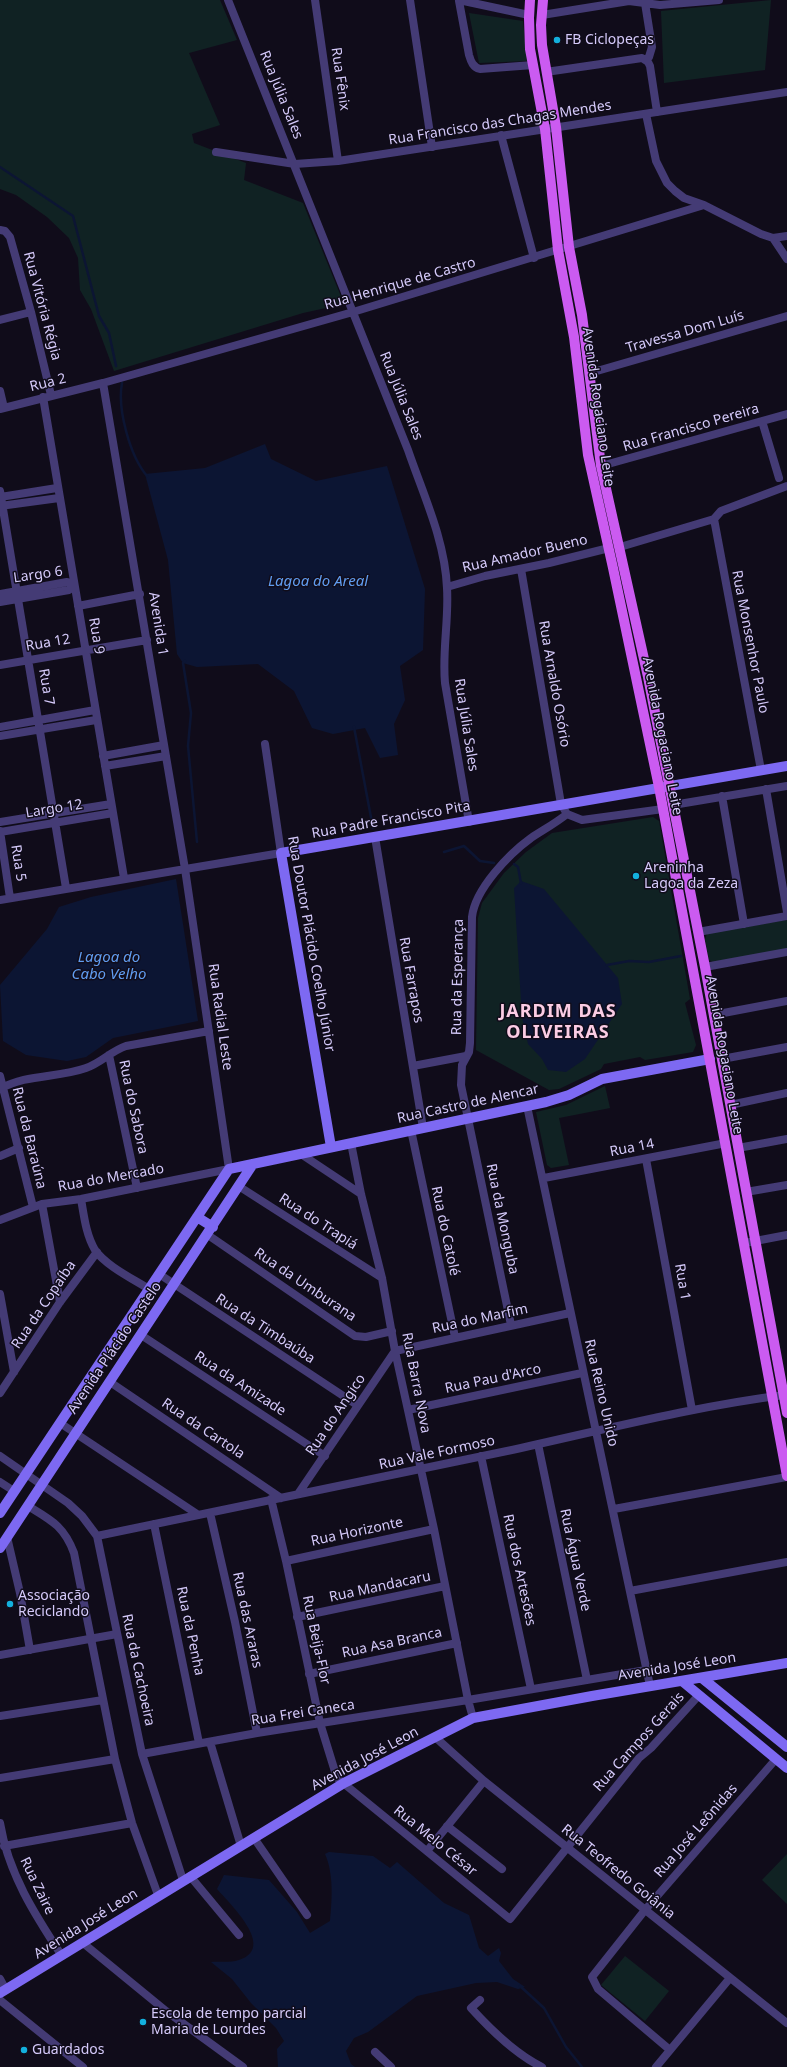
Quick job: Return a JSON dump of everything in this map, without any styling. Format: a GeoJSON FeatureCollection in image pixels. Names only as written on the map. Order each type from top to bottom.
{"type":"FeatureCollection","features":[{"type":"Feature","properties":{"kind":"main road","name":"Avenida Rogaciano Leite"},"geometry":{"type":"LineString","coordinates":[[530,0],[529,15],[533,65],[545,129],[558,250],[574,337],[588,455],[664,787]]}},
{"type":"Feature","properties":{"kind":"main road","name":"Avenida Rogaciano Leite"},"geometry":{"type":"LineString","coordinates":[[544,0],[542,15],[542,45],[556,128],[569,247],[582,315],[602,466],[620,547],[668,807],[698,932],[722,1059],[746,1192],[750,1242],[773,1396],[787,1477]]}},
{"type":"Feature","properties":{"kind":"main road","name":"Avenida Rogaciano Leite"},"geometry":{"type":"LineString","coordinates":[[668,807],[687,934],[726,1143],[750,1242],[787,1413]]}},
{"type":"Feature","properties":{"kind":"main road"},"geometry":{"type":"LineString","coordinates":[[687,934],[698,932]]}},
{"type":"Feature","properties":{"kind":"main road"},"geometry":{"type":"LineString","coordinates":[[694,969],[704,967]]}},
{"type":"Feature","properties":{"kind":"street","name":"Rua Júlia Sales"},"geometry":{"type":"LineString","coordinates":[[228,0],[295,164],[408,450],[433,522],[447,587],[444,667],[445,683],[469,822]]}},
{"type":"Feature","properties":{"kind":"street","name":"Rua Fênix"},"geometry":{"type":"LineString","coordinates":[[315,0],[338,161]]}},
{"type":"Feature","properties":{"kind":"street"},"geometry":{"type":"LineString","coordinates":[[410,0],[432,147]]}},
{"type":"Feature","properties":{"kind":"street"},"geometry":{"type":"LineString","coordinates":[[529,15],[459,0],[471,62],[476,68],[480,69],[533,65]]}},
{"type":"Feature","properties":{"kind":"street"},"geometry":{"type":"LineString","coordinates":[[542,15],[634,0],[660,5],[719,0]]}},
{"type":"Feature","properties":{"kind":"street"},"geometry":{"type":"LineString","coordinates":[[645,3],[652,47],[649,57],[646,59]]}},
{"type":"Feature","properties":{"kind":"street"},"geometry":{"type":"LineString","coordinates":[[546,72],[638,58],[646,59]]}},
{"type":"Feature","properties":{"kind":"street"},"geometry":{"type":"LineString","coordinates":[[646,59],[650,66],[657,112]]}},
{"type":"Feature","properties":{"kind":"street","name":"Rua Francisco das Chagas Mendes"},"geometry":{"type":"LineString","coordinates":[[216,152],[295,164],[338,161],[787,92]]}},
{"type":"Feature","properties":{"kind":"street"},"geometry":{"type":"LineString","coordinates":[[646,114],[656,162],[664,178],[675,191],[684,198],[704,205],[761,234],[774,238],[787,236]]}},
{"type":"Feature","properties":{"kind":"street"},"geometry":{"type":"LineString","coordinates":[[501,135],[534,258]]}},
{"type":"Feature","properties":{"kind":"street","name":"Rua Henrique de Castro"},"geometry":{"type":"LineString","coordinates":[[103,383],[353,312],[704,205]]}},
{"type":"Feature","properties":{"kind":"street","name":"Rua Vitória Régia"},"geometry":{"type":"LineString","coordinates":[[0,230],[5,231],[10,237],[31,312],[51,395]]}},
{"type":"Feature","properties":{"kind":"street"},"geometry":{"type":"LineString","coordinates":[[774,238],[787,258]]}},
{"type":"Feature","properties":{"kind":"street"},"geometry":{"type":"LineString","coordinates":[[0,320],[31,312]]}},
{"type":"Feature","properties":{"kind":"street","name":"Travessa Dom Luís"},"geometry":{"type":"LineString","coordinates":[[590,373],[787,316]]}},
{"type":"Feature","properties":{"kind":"street","name":"Rua 2"},"geometry":{"type":"LineString","coordinates":[[2,408],[103,383]]}},
{"type":"Feature","properties":{"kind":"street","name":"Avenida 1"},"geometry":{"type":"LineString","coordinates":[[103,383],[148,640],[185,868]]}},
{"type":"Feature","properties":{"kind":"street"},"geometry":{"type":"LineString","coordinates":[[0,391],[2,408]]}},
{"type":"Feature","properties":{"kind":"street","name":"Rua 9"},"geometry":{"type":"LineString","coordinates":[[43,398],[57,488],[86,650],[96,720],[124,878]]}},
{"type":"Feature","properties":{"kind":"street","name":"Rua Francisco Pereira"},"geometry":{"type":"LineString","coordinates":[[602,466],[787,414]]}},
{"type":"Feature","properties":{"kind":"street"},"geometry":{"type":"LineString","coordinates":[[762,421],[779,478]]}},
{"type":"Feature","properties":{"kind":"street"},"geometry":{"type":"LineString","coordinates":[[620,547],[714,519],[721,511],[787,486]]}},
{"type":"Feature","properties":{"kind":"street"},"geometry":{"type":"LineString","coordinates":[[0,495],[57,488]]}},
{"type":"Feature","properties":{"kind":"street","name":"Rua 7"},"geometry":{"type":"LineString","coordinates":[[0,495],[66,888]]}},
{"type":"Feature","properties":{"kind":"street"},"geometry":{"type":"LineString","coordinates":[[1,506],[59,498]]}},
{"type":"Feature","properties":{"kind":"street","name":"Rua Monsenhor Paulo"},"geometry":{"type":"LineString","coordinates":[[714,519],[761,770]]}},
{"type":"Feature","properties":{"kind":"street","name":"Rua Amador Bueno"},"geometry":{"type":"LineString","coordinates":[[447,587],[485,576],[609,548]]}},
{"type":"Feature","properties":{"kind":"street","name":"Rua Arnaldo Osório"},"geometry":{"type":"LineString","coordinates":[[521,569],[561,804]]}},
{"type":"Feature","properties":{"kind":"street","name":"Largo 6"},"geometry":{"type":"LineString","coordinates":[[0,594],[17,595],[69,590],[74,585]]}},
{"type":"Feature","properties":{"kind":"street"},"geometry":{"type":"LineString","coordinates":[[78,606],[140,594]]}},
{"type":"Feature","properties":{"kind":"street","name":"Largo 6"},"geometry":{"type":"LineString","coordinates":[[0,602],[17,595]]}},
{"type":"Feature","properties":{"kind":"street","name":"Rua 12"},"geometry":{"type":"LineString","coordinates":[[0,665],[148,640]]}},
{"type":"Feature","properties":{"kind":"street"},"geometry":{"type":"LineString","coordinates":[[0,727],[95,710]]}},
{"type":"Feature","properties":{"kind":"street"},"geometry":{"type":"LineString","coordinates":[[0,736],[96,720]]}},
{"type":"Feature","properties":{"kind":"street","name":"Rua Doutor Plácido Coelho Júnior"},"geometry":{"type":"LineString","coordinates":[[264,744],[331,1147]]}},
{"type":"Feature","properties":{"kind":"street"},"geometry":{"type":"LineString","coordinates":[[103,756],[164,745]]}},
{"type":"Feature","properties":{"kind":"street"},"geometry":{"type":"LineString","coordinates":[[105,766],[166,756]]}},
{"type":"Feature","properties":{"kind":"street","name":"Rua Padre Francisco Pita"},"geometry":{"type":"LineString","coordinates":[[0,900],[124,878],[469,822],[561,804],[787,766]]}},
{"type":"Feature","properties":{"kind":"street"},"geometry":{"type":"LineString","coordinates":[[561,804],[567,814],[582,820],[668,807],[722,796],[787,786]]}},
{"type":"Feature","properties":{"kind":"street"},"geometry":{"type":"LineString","coordinates":[[766,789],[787,912]]}},
{"type":"Feature","properties":{"kind":"street"},"geometry":{"type":"LineString","coordinates":[[722,796],[744,924]]}},
{"type":"Feature","properties":{"kind":"street","name":"Largo 12"},"geometry":{"type":"LineString","coordinates":[[0,822],[54,812],[111,804]]}},
{"type":"Feature","properties":{"kind":"street","name":"Largo 12"},"geometry":{"type":"LineString","coordinates":[[0,832],[113,813]]}},
{"type":"Feature","properties":{"kind":"street","name":"Rua da Esperança"},"geometry":{"type":"LineString","coordinates":[[467,1119],[460,1078],[466,1056],[469,1052],[471,1033],[473,912],[480,893],[506,860],[526,842],[567,814]]}},
{"type":"Feature","properties":{"kind":"street","name":"Rua 5"},"geometry":{"type":"LineString","coordinates":[[0,832],[10,898]]}},
{"type":"Feature","properties":{"kind":"street","name":"Rua Farrapos"},"geometry":{"type":"LineString","coordinates":[[374,837],[423,1128]]}},
{"type":"Feature","properties":{"kind":"street","name":"Rua Radial Leste"},"geometry":{"type":"LineString","coordinates":[[185,868],[229,1169]]}},
{"type":"Feature","properties":{"kind":"street"},"geometry":{"type":"LineString","coordinates":[[698,932],[787,916]]}},
{"type":"Feature","properties":{"kind":"street"},"geometry":{"type":"LineString","coordinates":[[704,967],[787,955]]}},
{"type":"Feature","properties":{"kind":"street"},"geometry":{"type":"LineString","coordinates":[[713,1015],[787,1001]]}},
{"type":"Feature","properties":{"kind":"street"},"geometry":{"type":"LineString","coordinates":[[1,1088],[12,1082],[84,1069],[109,1055],[113,1051],[126,1046],[209,1032]]}},
{"type":"Feature","properties":{"kind":"street"},"geometry":{"type":"LineString","coordinates":[[722,1059],[787,1047]]}},
{"type":"Feature","properties":{"kind":"street","name":"Rua do Sabora"},"geometry":{"type":"LineString","coordinates":[[109,1055],[137,1188]]}},
{"type":"Feature","properties":{"kind":"street"},"geometry":{"type":"LineString","coordinates":[[413,1066],[466,1056]]}},
{"type":"Feature","properties":{"kind":"street","name":"Rua Castro de Alencar"},"geometry":{"type":"LineString","coordinates":[[229,1169],[527,1106],[557,1099],[602,1079],[710,1059]]}},
{"type":"Feature","properties":{"kind":"street","name":"Rua da Baraúna"},"geometry":{"type":"LineString","coordinates":[[0,1076],[1,1088],[19,1148],[33,1207]]}},
{"type":"Feature","properties":{"kind":"street"},"geometry":{"type":"LineString","coordinates":[[730,1105],[787,1093]]}},
{"type":"Feature","properties":{"kind":"street","name":"Rua Reino Unido"},"geometry":{"type":"LineString","coordinates":[[527,1106],[544,1178],[582,1373],[614,1509],[650,1686]]}},
{"type":"Feature","properties":{"kind":"street","name":"Rua da Monguba"},"geometry":{"type":"LineString","coordinates":[[467,1119],[511,1325]]}},
{"type":"Feature","properties":{"kind":"street","name":"Rua do Catolé"},"geometry":{"type":"LineString","coordinates":[[410,1130],[455,1337]]}},
{"type":"Feature","properties":{"kind":"street"},"geometry":{"type":"LineString","coordinates":[[738,1148],[787,1139]]}},
{"type":"Feature","properties":{"kind":"street","name":"Rua Barra Nova"},"geometry":{"type":"LineString","coordinates":[[351,1143],[361,1194],[382,1278],[395,1351],[434,1529],[468,1700]]}},
{"type":"Feature","properties":{"kind":"street","name":"Rua 14"},"geometry":{"type":"LineString","coordinates":[[544,1178],[726,1143]]}},
{"type":"Feature","properties":{"kind":"street"},"geometry":{"type":"LineString","coordinates":[[0,1156],[19,1148]]}},
{"type":"Feature","properties":{"kind":"street"},"geometry":{"type":"LineString","coordinates":[[301,1154],[361,1194]]}},
{"type":"Feature","properties":{"kind":"street","name":"Rua 1"},"geometry":{"type":"LineString","coordinates":[[646,1159],[692,1410]]}},
{"type":"Feature","properties":{"kind":"street","name":"Avenida Plácido Castelo"},"geometry":{"type":"LineString","coordinates":[[0,1548],[75,1432],[142,1335],[240,1187],[253,1164]]}},
{"type":"Feature","properties":{"kind":"street","name":"Rua do Mercado"},"geometry":{"type":"LineString","coordinates":[[0,1220],[42,1204],[81,1199],[229,1169]]}},
{"type":"Feature","properties":{"kind":"street","name":"Avenida Plácido Castelo"},"geometry":{"type":"LineString","coordinates":[[0,1513],[229,1169]]}},
{"type":"Feature","properties":{"kind":"street"},"geometry":{"type":"LineString","coordinates":[[746,1192],[787,1184]]}},
{"type":"Feature","properties":{"kind":"street","name":"Rua do Trapiá"},"geometry":{"type":"LineString","coordinates":[[240,1187],[382,1278]]}},
{"type":"Feature","properties":{"kind":"street"},"geometry":{"type":"LineString","coordinates":[[81,1199],[90,1240],[96,1252],[106,1261],[149,1289]]}},
{"type":"Feature","properties":{"kind":"street","name":"Rua da Baraúna"},"geometry":{"type":"LineString","coordinates":[[42,1204],[60,1302]]}},
{"type":"Feature","properties":{"kind":"street"},"geometry":{"type":"LineString","coordinates":[[197,1217],[210,1231]]}},
{"type":"Feature","properties":{"kind":"street","name":"Rua da Umburana"},"geometry":{"type":"LineString","coordinates":[[210,1231],[355,1336],[366,1337],[392,1331]]}},
{"type":"Feature","properties":{"kind":"street"},"geometry":{"type":"LineString","coordinates":[[750,1242],[787,1235]]}},
{"type":"Feature","properties":{"kind":"street","name":"Rua da Copaíba"},"geometry":{"type":"LineString","coordinates":[[0,1393],[60,1302],[96,1252]]}},
{"type":"Feature","properties":{"kind":"street","name":"Rua da Timbaúba"},"geometry":{"type":"LineString","coordinates":[[159,1274],[357,1406]]}},
{"type":"Feature","properties":{"kind":"street"},"geometry":{"type":"LineString","coordinates":[[0,1294],[14,1372]]}},
{"type":"Feature","properties":{"kind":"street","name":"Rua do Marfim"},"geometry":{"type":"LineString","coordinates":[[395,1351],[570,1313]]}},
{"type":"Feature","properties":{"kind":"street","name":"Rua da Amizade"},"geometry":{"type":"LineString","coordinates":[[142,1335],[325,1456]]}},
{"type":"Feature","properties":{"kind":"street","name":"Rua do Angico"},"geometry":{"type":"LineString","coordinates":[[298,1494],[395,1351]]}},
{"type":"Feature","properties":{"kind":"street","name":"Rua Pau d'Arco"},"geometry":{"type":"LineString","coordinates":[[408,1410],[582,1373]]}},
{"type":"Feature","properties":{"kind":"street","name":"Rua da Cartola"},"geometry":{"type":"LineString","coordinates":[[110,1382],[281,1498]]}},
{"type":"Feature","properties":{"kind":"street","name":"Rua Vale Formoso"},"geometry":{"type":"LineString","coordinates":[[97,1536],[197,1514],[420,1469],[692,1410],[784,1395]]}},
{"type":"Feature","properties":{"kind":"street"},"geometry":{"type":"LineString","coordinates":[[60,1422],[197,1514]]}},
{"type":"Feature","properties":{"kind":"street","name":"Rua Água Verde"},"geometry":{"type":"LineString","coordinates":[[538,1444],[586,1680]]}},
{"type":"Feature","properties":{"kind":"street","name":"Rua da Cachoeira"},"geometry":{"type":"LineString","coordinates":[[0,1456],[24,1476],[77,1510],[97,1536],[115,1635],[142,1754],[183,1880]]}},
{"type":"Feature","properties":{"kind":"street","name":"Rua dos Artesões"},"geometry":{"type":"LineString","coordinates":[[481,1456],[531,1689]]}},
{"type":"Feature","properties":{"kind":"street"},"geometry":{"type":"LineString","coordinates":[[614,1509],[787,1477]]}},
{"type":"Feature","properties":{"kind":"street"},"geometry":{"type":"LineString","coordinates":[[0,1482],[15,1490]]}},
{"type":"Feature","properties":{"kind":"street","name":"Rua Beija-Flor"},"geometry":{"type":"LineString","coordinates":[[271,1499],[286,1561],[320,1723],[337,1778],[344,1783]]}},
{"type":"Feature","properties":{"kind":"street"},"geometry":{"type":"LineString","coordinates":[[29,1503],[55,1522],[63,1530],[74,1553],[114,1759],[132,1823],[161,1894]]}},
{"type":"Feature","properties":{"kind":"street","name":"Rua das Araras"},"geometry":{"type":"LineString","coordinates":[[210,1512],[235,1622],[257,1733]]}},
{"type":"Feature","properties":{"kind":"street","name":"Rua da Penha"},"geometry":{"type":"LineString","coordinates":[[154,1524],[199,1743]]}},
{"type":"Feature","properties":{"kind":"street","name":"Rua Horizonte"},"geometry":{"type":"LineString","coordinates":[[286,1561],[434,1529]]}},
{"type":"Feature","properties":{"kind":"street"},"geometry":{"type":"LineString","coordinates":[[7,1537],[20,1593],[30,1650]]}},
{"type":"Feature","properties":{"kind":"street"},"geometry":{"type":"LineString","coordinates":[[630,1591],[787,1562]]}},
{"type":"Feature","properties":{"kind":"street","name":"Rua Mandacaru"},"geometry":{"type":"LineString","coordinates":[[297,1617],[445,1586]]}},
{"type":"Feature","properties":{"kind":"street"},"geometry":{"type":"LineString","coordinates":[[0,1655],[115,1635]]}},
{"type":"Feature","properties":{"kind":"street","name":"Rua Asa Branca"},"geometry":{"type":"LineString","coordinates":[[309,1674],[457,1643]]}},
{"type":"Feature","properties":{"kind":"street","name":"Avenida José Leon"},"geometry":{"type":"LineString","coordinates":[[3,1992],[183,1880],[344,1783],[472,1718],[787,1663]]}},
{"type":"Feature","properties":{"kind":"street","name":"Rua Frei Caneca"},"geometry":{"type":"LineString","coordinates":[[142,1754],[257,1733],[646,1670]]}},
{"type":"Feature","properties":{"kind":"street"},"geometry":{"type":"LineString","coordinates":[[702,1678],[787,1747]]}},
{"type":"Feature","properties":{"kind":"street"},"geometry":{"type":"LineString","coordinates":[[682,1681],[787,1768]]}},
{"type":"Feature","properties":{"kind":"street","name":"Rua Campos Gerais"},"geometry":{"type":"LineString","coordinates":[[510,1919],[639,1758],[651,1748],[699,1695]]}},
{"type":"Feature","properties":{"kind":"street"},"geometry":{"type":"LineString","coordinates":[[0,1716],[103,1700]]}},
{"type":"Feature","properties":{"kind":"street"},"geometry":{"type":"LineString","coordinates":[[468,1700],[472,1718]]}},
{"type":"Feature","properties":{"kind":"street","name":"Rua Teofredo Goiânia"},"geometry":{"type":"LineString","coordinates":[[435,1738],[484,1781],[787,2023]]}},
{"type":"Feature","properties":{"kind":"street"},"geometry":{"type":"LineString","coordinates":[[210,1742],[241,1846]]}},
{"type":"Feature","properties":{"kind":"street"},"geometry":{"type":"LineString","coordinates":[[0,1778],[114,1759]]}},
{"type":"Feature","properties":{"kind":"street","name":"Rua José Leônidas"},"geometry":{"type":"LineString","coordinates":[[670,2050],[598,1989],[592,1977],[645,1910],[776,1759]]}},
{"type":"Feature","properties":{"kind":"street"},"geometry":{"type":"LineString","coordinates":[[427,1851],[484,1781]]}},
{"type":"Feature","properties":{"kind":"street","name":"Rua Melo César"},"geometry":{"type":"LineString","coordinates":[[344,1783],[510,1919]]}},
{"type":"Feature","properties":{"kind":"street","name":"Rua Zaire"},"geometry":{"type":"LineString","coordinates":[[0,1823],[4,1846],[27,1901],[62,1956]]}},
{"type":"Feature","properties":{"kind":"street"},"geometry":{"type":"LineString","coordinates":[[4,1846],[132,1823]]}},
{"type":"Feature","properties":{"kind":"street"},"geometry":{"type":"LineString","coordinates":[[447,1826],[502,1869]]}},
{"type":"Feature","properties":{"kind":"street"},"geometry":{"type":"LineString","coordinates":[[254,1838],[307,1915]]}},
{"type":"Feature","properties":{"kind":"street"},"geometry":{"type":"LineString","coordinates":[[183,1880],[240,1935]]}},
{"type":"Feature","properties":{"kind":"street"},"geometry":{"type":"LineString","coordinates":[[83,1943],[166,2010],[243,2067]]}},
{"type":"Feature","properties":{"kind":"street"},"geometry":{"type":"LineString","coordinates":[[656,2067],[730,1978]]}},
{"type":"Feature","properties":{"kind":"street"},"geometry":{"type":"LineString","coordinates":[[0,1979],[3,1992]]}},
{"type":"Feature","properties":{"kind":"street"},"geometry":{"type":"LineString","coordinates":[[0,2000],[83,2067]]}},
{"type":"Feature","properties":{"kind":"street"},"geometry":{"type":"LineString","coordinates":[[480,2000],[471,2008],[486,2024],[530,2061],[542,2067]]}},
{"type":"Feature","properties":{"kind":"street"},"geometry":{"type":"LineString","coordinates":[[375,2052],[391,2067]]}},
{"type":"Feature","properties":{"kind":"shaded area"},"geometry":{"type":"Polygon","coordinates":[[[0,0],[220,0],[237,40],[189,53],[220,125],[192,134],[194,143],[246,163],[244,180],[303,203],[344,304],[303,313],[114,371],[91,309],[80,290],[78,258],[69,238],[47,217],[16,195],[0,189],[0,0]]]}},
{"type":"Feature","properties":{"kind":"shaded area"},"geometry":{"type":"Polygon","coordinates":[[[771,0],[765,70],[664,83],[661,11],[771,0]]]}},
{"type":"Feature","properties":{"kind":"shaded area"},"geometry":{"type":"Polygon","coordinates":[[[469,13],[523,21],[527,61],[479,63],[469,13]]]}},
{"type":"Feature","properties":{"kind":"shaded area"},"geometry":{"type":"Polygon","coordinates":[[[653,817],[659,821],[690,999],[685,1003],[696,1045],[693,1052],[645,1060],[640,1057],[604,1064],[601,1069],[559,1089],[549,1090],[476,1050],[478,918],[482,903],[504,873],[526,852],[552,833],[653,817]]]}},
{"type":"Feature","properties":{"kind":"shaded area"},"geometry":{"type":"Polygon","coordinates":[[[787,920],[787,949],[713,962],[709,960],[705,940],[707,933],[787,920]]]}},
{"type":"Feature","properties":{"kind":"shaded area"},"geometry":{"type":"Polygon","coordinates":[[[605,1086],[610,1108],[559,1118],[569,1165],[551,1168],[547,1165],[536,1112],[566,1105],[605,1086]]]}},
{"type":"Feature","properties":{"kind":"shaded area"},"geometry":{"type":"Polygon","coordinates":[[[787,1854],[787,1904],[762,1880],[787,1854]]]}},
{"type":"Feature","properties":{"kind":"shaded area"},"geometry":{"type":"Polygon","coordinates":[[[625,1956],[669,1991],[645,2021],[601,1985],[625,1956]]]}},
{"type":"Feature","properties":{"kind":"water","name":"Lagoa do Areal"},"geometry":{"type":"Polygon","coordinates":[[[265,444],[271,459],[316,481],[387,466],[425,589],[423,650],[400,666],[405,700],[394,724],[398,755],[380,758],[365,728],[333,734],[312,728],[294,691],[258,664],[197,667],[183,663],[177,654],[168,560],[145,474],[205,468],[265,444]]]}},
{"type":"Feature","properties":{"kind":"water","name":"Lagoa do Cabo Velho"},"geometry":{"type":"Polygon","coordinates":[[[176,879],[198,1021],[113,1038],[86,1057],[67,1061],[26,1055],[3,1041],[0,985],[47,929],[59,907],[91,897],[176,879]]]}},
{"type":"Feature","properties":{"kind":"water"},"geometry":{"type":"Polygon","coordinates":[[[521,881],[544,889],[618,978],[622,1004],[585,1059],[566,1072],[548,1070],[542,1059],[528,1044],[522,1017],[514,888],[521,881]]]}},
{"type":"Feature","properties":{"kind":"water"},"geometry":{"type":"Polygon","coordinates":[[[329,1852],[373,1856],[390,1868],[397,1862],[444,1903],[469,1915],[479,1948],[488,1956],[499,1948],[501,1953],[499,1961],[513,1979],[525,1987],[518,1989],[497,1982],[476,1983],[417,1996],[368,2032],[354,2038],[346,2051],[351,2064],[355,2067],[278,2067],[277,2049],[284,2041],[276,2028],[251,2003],[232,1979],[211,1962],[228,1962],[239,1960],[249,1954],[253,1946],[252,1936],[247,1926],[240,1915],[217,1889],[224,1875],[269,1880],[297,1912],[310,1933],[330,1921],[332,1896],[331,1878],[325,1854],[329,1852]]]}},
{"type":"Feature","properties":{"kind":"waterway"},"geometry":{"type":"LineString","coordinates":[[0,167],[73,216],[99,316],[109,333],[116,366]]}},
{"type":"Feature","properties":{"kind":"waterway"},"geometry":{"type":"LineString","coordinates":[[122,383],[121,406],[126,432],[135,457],[147,476]]}},
{"type":"Feature","properties":{"kind":"waterway"},"geometry":{"type":"LineString","coordinates":[[185,661],[183,663],[191,713],[188,746],[197,842]]}},
{"type":"Feature","properties":{"kind":"waterway"},"geometry":{"type":"LineString","coordinates":[[354,727],[373,828]]}},
{"type":"Feature","properties":{"kind":"waterway"},"geometry":{"type":"LineString","coordinates":[[444,852],[464,846],[480,861],[494,863]]}},
{"type":"Feature","properties":{"kind":"waterway"},"geometry":{"type":"LineString","coordinates":[[514,864],[518,867],[521,883]]}},
{"type":"Feature","properties":{"kind":"waterway"},"geometry":{"type":"LineString","coordinates":[[607,965],[629,961],[649,962],[681,956]]}},
{"type":"Feature","properties":{"kind":"waterway"},"geometry":{"type":"LineString","coordinates":[[520,1986],[544,2008],[566,2047],[582,2067]]}},
{"type":"Feature","properties":{"kind":"place","name":"FB Ciclopeças"},"geometry":{"type":"Point","coordinates":[557,40]}},
{"type":"Feature","properties":{"kind":"place","name":"Areninha Lagoa da Zeza"},"geometry":{"type":"Point","coordinates":[636,876]}},
{"type":"Feature","properties":{"kind":"place","name":"Associação Reciclando"},"geometry":{"type":"Point","coordinates":[10,1604]}},
{"type":"Feature","properties":{"kind":"place","name":"Escola de tempo parcial Maria de Lourdes"},"geometry":{"type":"Point","coordinates":[143,2022]}},
{"type":"Feature","properties":{"kind":"place","name":"Guardados"},"geometry":{"type":"Point","coordinates":[24,2050]}},
{"type":"Feature","properties":{"kind":"district","name":"JARDIM DAS OLIVEIRAS"},"geometry":{"type":"Point","coordinates":[558,1022]}}]}
